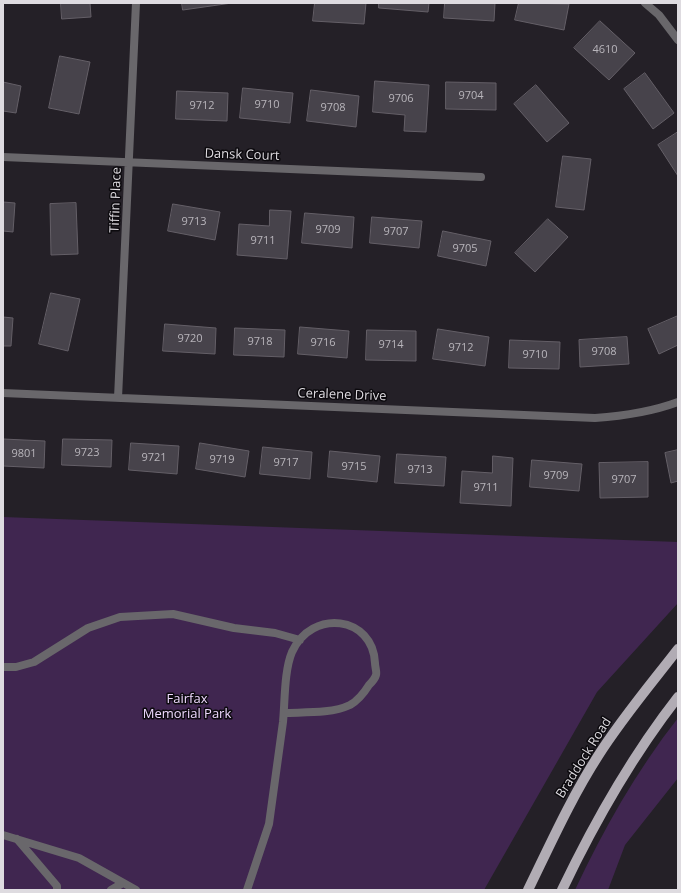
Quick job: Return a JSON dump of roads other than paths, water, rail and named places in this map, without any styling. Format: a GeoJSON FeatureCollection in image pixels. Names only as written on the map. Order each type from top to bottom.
{"type":"FeatureCollection","features":[{"type":"Feature","properties":{"kind":"main road","name":"Braddock Road"},"geometry":{"type":"LineString","coordinates":[[528,890],[570,804],[598,756],[632,708],[678,649]]}},
{"type":"Feature","properties":{"kind":"main road"},"geometry":{"type":"LineString","coordinates":[[562,890],[582,848],[639,752],[678,697]]}},
{"type":"Feature","properties":{"kind":"main road"},"geometry":{"type":"LineString","coordinates":[[521,890],[545,853]]}},
{"type":"Feature","properties":{"kind":"street","name":"Tiffin Place"},"geometry":{"type":"LineString","coordinates":[[118,398],[130,162],[136,3]]}},
{"type":"Feature","properties":{"kind":"street"},"geometry":{"type":"LineString","coordinates":[[645,3],[659,15],[678,40]]}},
{"type":"Feature","properties":{"kind":"street","name":"Dansk Court"},"geometry":{"type":"LineString","coordinates":[[3,157],[481,177]]}},
{"type":"Feature","properties":{"kind":"street","name":"Ceralene Drive"},"geometry":{"type":"LineString","coordinates":[[3,393],[595,418],[630,416],[678,402]]}},
{"type":"Feature","properties":{"kind":"street"},"geometry":{"type":"LineString","coordinates":[[3,667],[16,667],[34,662],[88,628],[120,617],[173,614],[234,628],[275,633],[300,640]]}},
{"type":"Feature","properties":{"kind":"street"},"geometry":{"type":"LineString","coordinates":[[247,890],[269,824],[284,713],[287,678],[292,653],[304,634],[319,625],[336,622],[350,626],[368,639],[375,653],[376,675],[363,695],[350,705],[328,710],[284,713]]}},
{"type":"Feature","properties":{"kind":"street"},"geometry":{"type":"LineString","coordinates":[[3,835],[79,858],[136,890]]}},
{"type":"Feature","properties":{"kind":"street"},"geometry":{"type":"LineString","coordinates":[[17,839],[57,886],[57,890]]}},
{"type":"Feature","properties":{"kind":"street"},"geometry":{"type":"LineString","coordinates":[[111,890],[123,883]]}},
{"type":"Feature","properties":{"kind":"park label","name":"Fairfax Memorial Park"},"geometry":{"type":"Point","coordinates":[187,706]}}]}
